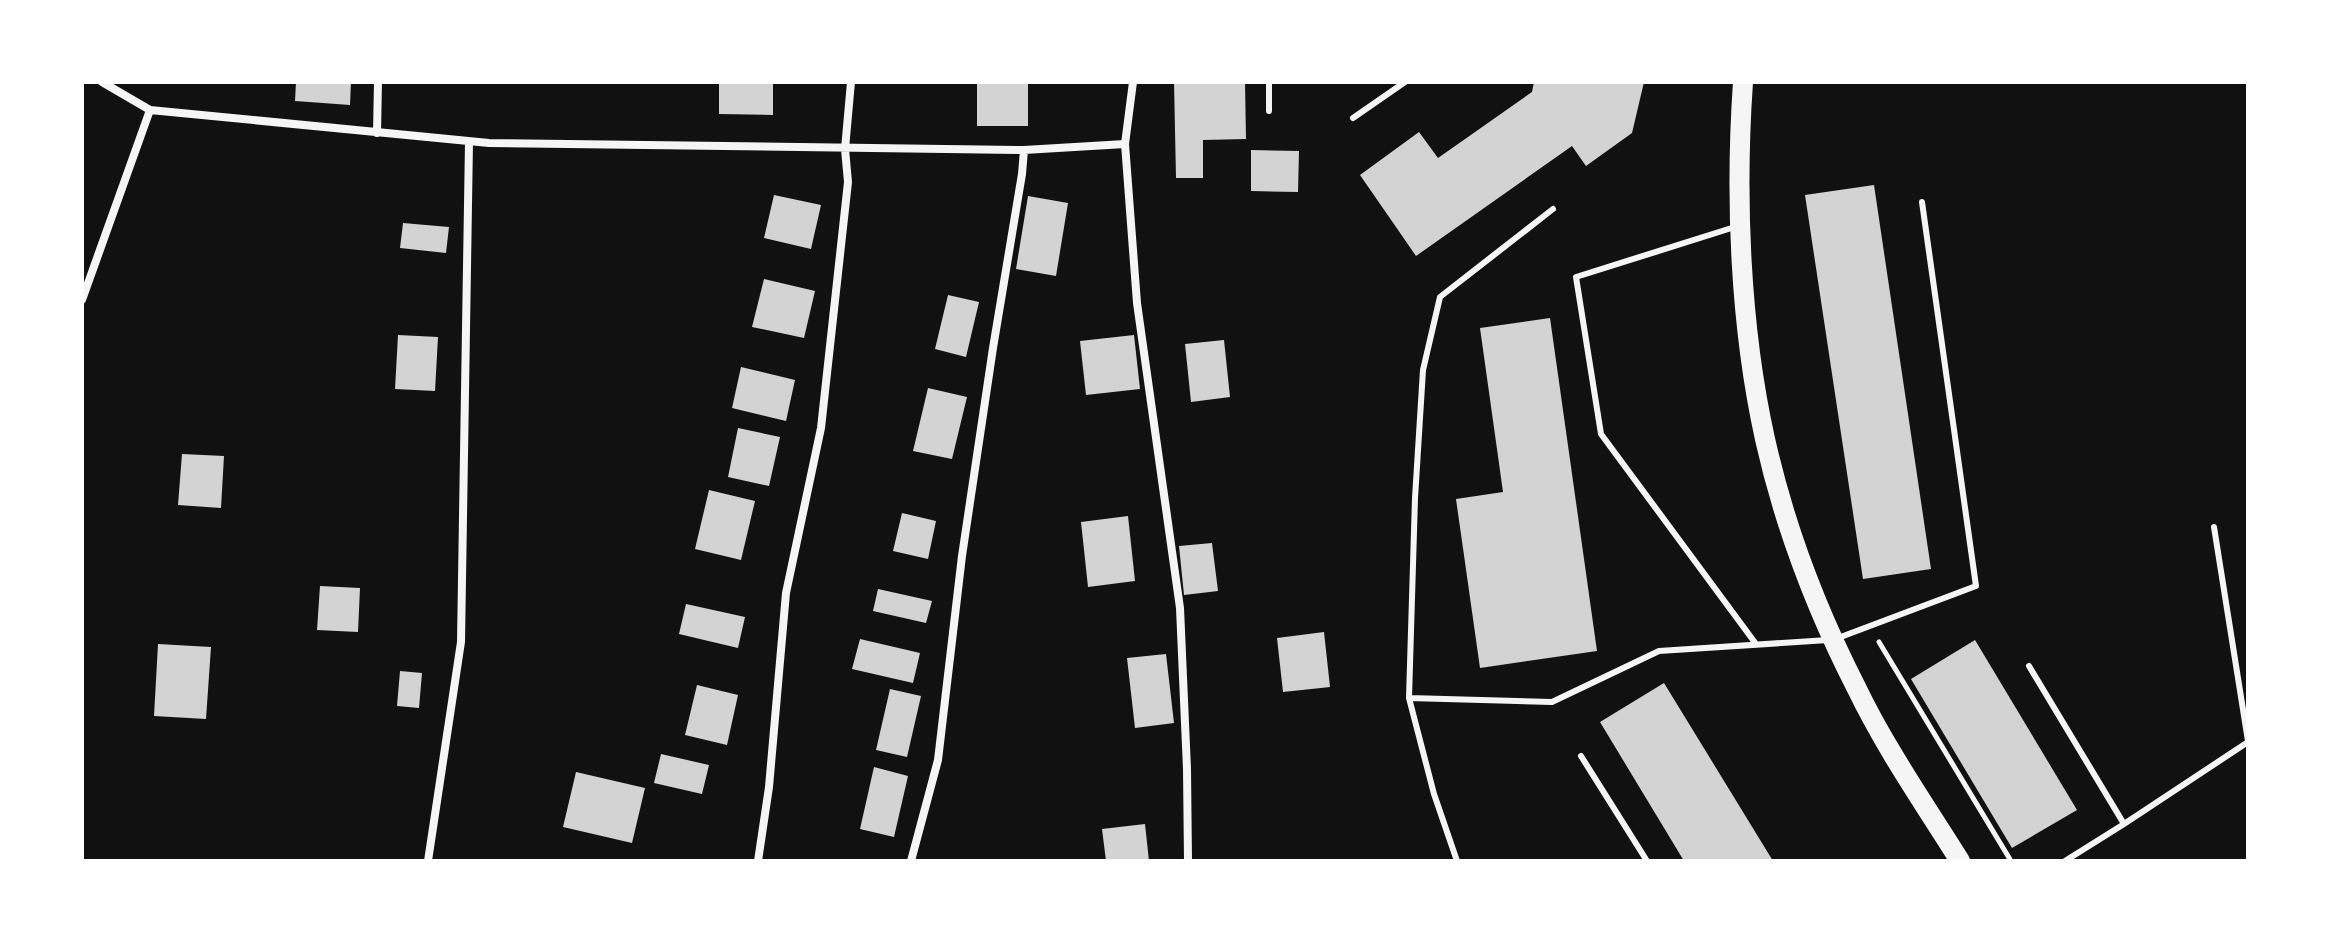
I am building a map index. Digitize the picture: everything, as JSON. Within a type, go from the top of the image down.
[{"type":"main road","points":[[1743,82],[1741,225],[1746,309],[1754,378],[1778,488],[1813,590],[1857,689],[1960,861]]},
{"type":"street","points":[[102,82],[150,110],[469,142],[1024,150],[1125,144]]},
{"type":"street","points":[[377,133],[378,82]]},
{"type":"street","points":[[758,861],[769,787],[786,593],[821,428],[848,182],[845,149],[851,82]]},
{"type":"street","points":[[1133,82],[1125,144],[1137,303],[1180,608],[1188,861]]},
{"type":"street","points":[[82,300],[150,110]]},
{"type":"street","points":[[428,861],[461,642],[469,142]]},
{"type":"street","points":[[911,861],[938,760],[962,556],[1024,150]]},
{"type":"lane","points":[[1269,82],[1269,111]]},
{"type":"lane","points":[[1353,118],[1405,82]]},
{"type":"lane","points":[[1409,698],[1552,702],[1659,651],[1835,639],[1976,586],[1922,202]]},
{"type":"lane","points":[[1457,861],[1434,794],[1409,698],[1415,498],[1423,370],[1440,297],[1553,209]]},
{"type":"lane","points":[[1741,225],[1576,277],[1601,434],[1756,644]]},
{"type":"lane","points":[[2065,861],[2248,742],[2214,527]]},
{"type":"lane","points":[[2029,666],[2124,824]]},
{"type":"lane","points":[[1581,756],[1647,861]]},
{"type":"path","points":[[1869,626],[2011,861]]},
{"type":"building","points":[[296,82],[351,82],[350,105],[295,101]]},
{"type":"building","points":[[719,82],[773,82],[773,115],[719,114]]},
{"type":"building","points":[[977,82],[1028,82],[1028,126],[977,126]]},
{"type":"building","points":[[1174,82],[1245,82],[1246,139],[1203,140],[1203,178],[1176,178]]},
{"type":"building","points":[[1534,82],[1644,82],[1632,133],[1586,166],[1572,146],[1416,256],[1360,175],[1419,132],[1438,158],[1532,92]]},
{"type":"building","points":[[1251,150],[1299,151],[1298,192],[1251,191]]},
{"type":"building","points":[[1874,185],[1931,569],[1863,579],[1805,195]]},
{"type":"building","points":[[774,195],[821,205],[811,249],[764,238]]},
{"type":"building","points":[[1028,196],[1068,203],[1056,276],[1016,269]]},
{"type":"building","points":[[403,223],[449,227],[446,253],[400,248]]},
{"type":"building","points":[[764,279],[815,291],[804,338],[752,327]]},
{"type":"building","points":[[948,295],[979,302],[966,357],[935,349]]},
{"type":"building","points":[[1550,318],[1597,651],[1480,668],[1456,499],[1503,492],[1480,328]]},
{"type":"building","points":[[398,335],[438,337],[435,391],[395,389]]},
{"type":"building","points":[[1134,335],[1140,389],[1086,395],[1080,341]]},
{"type":"building","points":[[1224,340],[1230,397],[1191,402],[1185,344]]},
{"type":"building","points":[[741,367],[795,380],[786,421],[732,408]]},
{"type":"building","points":[[928,388],[967,397],[952,459],[913,451]]},
{"type":"building","points":[[738,428],[780,437],[769,486],[728,477]]},
{"type":"building","points":[[182,454],[224,456],[221,508],[178,505]]},
{"type":"building","points":[[709,490],[755,501],[741,560],[695,549]]},
{"type":"building","points":[[902,513],[936,521],[928,559],[893,551]]},
{"type":"building","points":[[1128,516],[1135,581],[1088,587],[1081,522]]},
{"type":"building","points":[[1212,543],[1218,591],[1184,595],[1179,546]]},
{"type":"building","points":[[320,586],[360,588],[358,632],[317,630]]},
{"type":"building","points":[[878,589],[932,601],[926,623],[873,611]]},
{"type":"building","points":[[686,604],[745,617],[738,648],[679,634]]},
{"type":"building","points":[[1324,632],[1330,687],[1283,692],[1277,638]]},
{"type":"building","points":[[860,639],[920,653],[913,683],[852,669]]},
{"type":"building","points":[[1975,640],[2077,810],[2012,848],[1911,679]]},
{"type":"building","points":[[158,644],[211,647],[206,719],[154,716]]},
{"type":"building","points":[[1166,654],[1174,723],[1135,728],[1127,658]]},
{"type":"building","points":[[400,671],[422,673],[419,708],[397,706]]},
{"type":"building","points":[[1664,683],[1773,861],[1684,861],[1600,722]]},
{"type":"building","points":[[697,685],[738,695],[727,745],[685,735]]},
{"type":"building","points":[[890,689],[921,696],[907,757],[876,750]]},
{"type":"building","points":[[661,754],[709,765],[702,794],[654,783]]},
{"type":"building","points":[[874,767],[908,776],[894,837],[860,829]]},
{"type":"building","points":[[576,772],[645,788],[632,843],[563,827]]},
{"type":"building","points":[[1145,824],[1149,861],[1106,861],[1102,829]]}]
